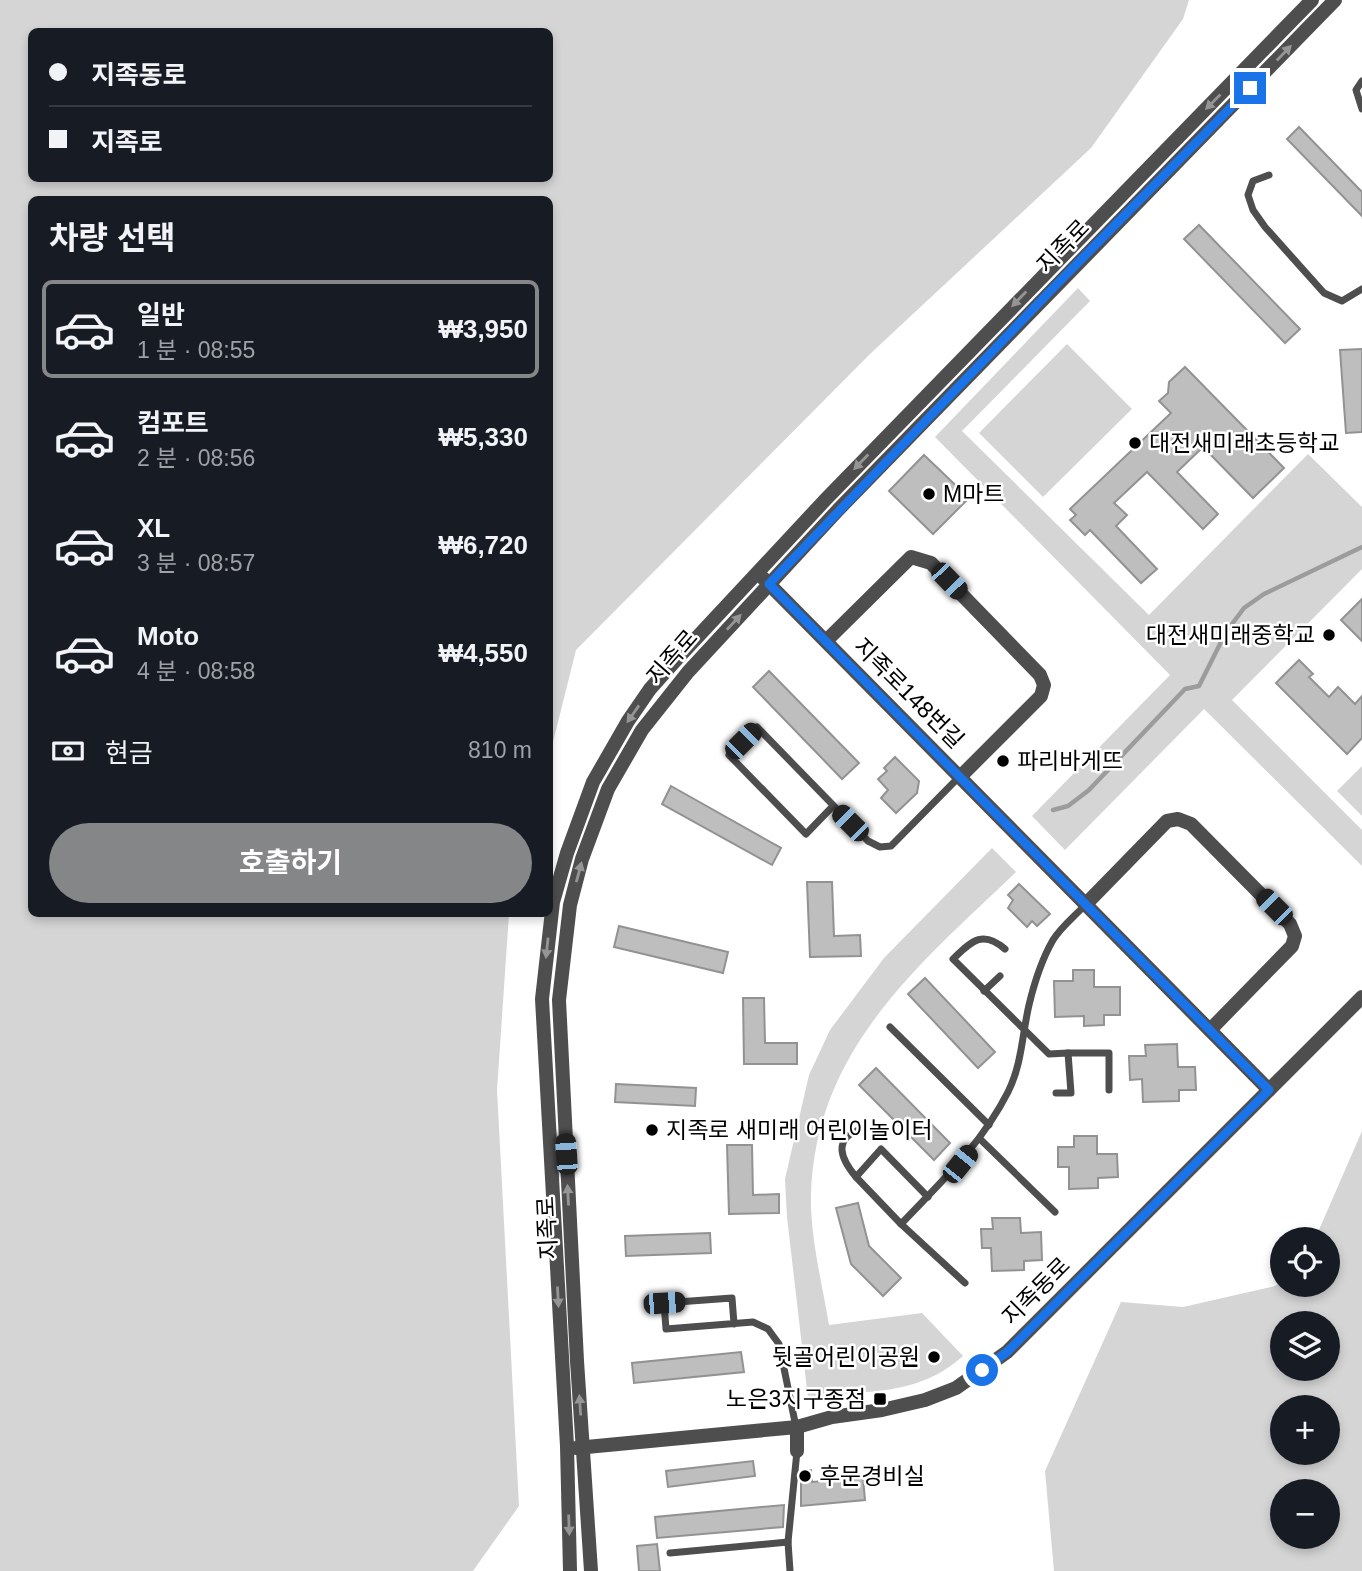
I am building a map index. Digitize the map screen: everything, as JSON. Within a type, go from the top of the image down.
[{"type":"street","name":"지족로","points":[[553,910],[566,853],[593,782],[628,721],[675,660],[902,420],[1312,0]]},
{"type":"street","name":"지족로","points":[[591,1571],[559,1000],[570,905],[582,859],[608,789],[642,730],[688,671],[866,481],[1335,0]]},
{"type":"street","name":"지족로148번길","points":[[826,641],[911,557],[931,563],[1040,675],[1044,685],[1041,696],[960,777]]},
{"type":"street","name":"지족로148번길","points":[[758,572],[1269,1090]]},
{"type":"street","points":[[1086,904],[1167,821],[1178,819],[1191,824],[1290,924],[1295,936],[1292,946],[1210,1030]]},
{"type":"street","name":"지족로","points":[[552,917],[542,999],[567,1449],[570,1571]]},
{"type":"street","name":"지족동로","points":[[567,1449],[797,1427],[832,1417],[925,1400],[956,1388],[999,1358],[1362,997]]},
{"type":"street","points":[[797,1427],[797,1451]]},
{"type":"lane","points":[[1362,81],[1356,90],[1362,109]]},
{"type":"lane","points":[[1269,174],[1253,181],[1248,195],[1253,210],[1265,227],[1324,293],[1342,301],[1362,289]]},
{"type":"lane","points":[[833,806],[806,834],[729,755],[757,727],[868,841],[880,847],[891,846],[960,777]]},
{"type":"lane","points":[[901,1224],[960,1164],[989,1125],[1008,1092],[1020,1062],[1029,1004],[1046,956],[1054,939],[1086,904]]},
{"type":"lane","points":[[1005,950],[995,940],[985,939],[971,942],[953,960],[1049,1054],[1109,1053],[1109,1090]]},
{"type":"lane","points":[[984,991],[1000,975]]},
{"type":"lane","points":[[890,1027],[989,1125]]},
{"type":"lane","points":[[1056,1093],[1071,1093],[1068,1053]]},
{"type":"lane","points":[[861,1129],[850,1133],[843,1142],[841,1153],[846,1165],[901,1224],[965,1283]]},
{"type":"lane","points":[[980,1139],[1055,1212]]},
{"type":"lane","points":[[856,1177],[881,1149],[928,1196]]},
{"type":"lane","points":[[734,1324],[732,1298],[664,1303],[666,1329],[734,1324],[753,1322],[768,1329],[779,1343],[797,1427]]},
{"type":"lane","points":[[790,1571],[788,1542],[797,1451]]},
{"type":"lane","points":[[670,1553],[788,1542]]},
{"type":"shaded area","points":[[0,0],[1189,0],[1183,19],[1091,148],[870,354],[576,650],[553,742],[553,196],[28,196],[28,917],[509,917],[497,1090],[519,1506],[473,1571],[0,1571]]},
{"type":"shaded area","points":[[1078,288],[1090,301],[962,431],[1149,615],[1308,454],[1362,507],[1362,569],[1232,700],[1362,830],[1362,866],[1204,709],[1065,850],[1032,816],[1170,675],[935,437]]},
{"type":"shaded area","points":[[1067,344],[1132,409],[1043,497],[979,433]]},
{"type":"shaded area","points":[[1362,766],[1362,816],[1337,791]]},
{"type":"shaded area","points":[[992,848],[1016,872],[910,976],[879,1013],[852,1052],[832,1095],[817,1142],[811,1194],[814,1243],[829,1325],[922,1313],[963,1356],[927,1379],[909,1385],[808,1398],[785,1179],[809,1075],[830,1030],[884,958]]},
{"type":"shaded area","points":[[1362,1131],[1362,1571],[1054,1571],[1045,1471],[1121,1302],[1183,1307],[1270,1287],[1270,1297],[1340,1297],[1340,1227],[1320,1227]]},
{"type":"building","points":[[1299,127],[1362,192],[1362,216],[1287,139]]},
{"type":"building","points":[[1199,225],[1300,329],[1285,343],[1184,239]]},
{"type":"building","points":[[1362,349],[1362,432],[1346,433],[1340,350]]},
{"type":"building","points":[[1185,367],[1284,468],[1253,498],[1203,447],[1177,472],[1218,514],[1203,529],[1147,472],[1114,503],[1127,515],[1116,526],[1157,569],[1141,583],[1090,530],[1085,535],[1070,520],[1076,515],[1070,509],[1171,413],[1159,401],[1168,393],[1169,382]]},
{"type":"building","name":"M마트","points":[[924,455],[969,498],[933,534],[889,491]]},
{"type":"building","points":[[1362,599],[1362,641],[1341,620]]},
{"type":"building","points":[[1299,660],[1313,674],[1309,677],[1329,697],[1338,687],[1355,704],[1362,696],[1362,738],[1347,754],[1276,683]]},
{"type":"building","points":[[769,671],[859,763],[842,779],[753,687]]},
{"type":"building","points":[[895,757],[919,781],[917,793],[896,813],[881,798],[888,790],[878,779],[887,771],[884,768]]},
{"type":"building","points":[[671,786],[781,848],[772,865],[662,804]]},
{"type":"building","points":[[807,882],[832,882],[834,936],[860,935],[861,956],[810,957]]},
{"type":"building","points":[[1019,884],[1050,914],[1037,926],[1032,921],[1027,927],[1008,908],[1013,900],[1008,895]]},
{"type":"building","points":[[619,926],[728,952],[723,973],[614,947]]},
{"type":"building","points":[[1073,970],[1094,970],[1094,987],[1120,987],[1120,1015],[1104,1015],[1104,1025],[1084,1026],[1084,1016],[1055,1017],[1054,981],[1073,981]]},
{"type":"building","points":[[925,978],[995,1052],[978,1068],[908,994]]},
{"type":"building","points":[[743,998],[764,998],[765,1043],[797,1043],[797,1064],[744,1064]]},
{"type":"building","points":[[1177,1044],[1178,1067],[1195,1067],[1196,1090],[1179,1090],[1179,1101],[1143,1102],[1142,1079],[1130,1080],[1129,1056],[1146,1056],[1145,1045]]},
{"type":"building","points":[[876,1068],[950,1143],[934,1160],[859,1085]]},
{"type":"building","points":[[616,1084],[696,1088],[695,1106],[615,1102]]},
{"type":"building","points":[[1074,1136],[1097,1136],[1097,1154],[1117,1154],[1118,1177],[1098,1178],[1098,1188],[1069,1189],[1069,1167],[1058,1167],[1058,1147],[1074,1147]]},
{"type":"building","points":[[727,1145],[752,1145],[753,1195],[779,1194],[779,1213],[729,1214]]},
{"type":"building","points":[[858,1203],[869,1246],[901,1278],[883,1296],[851,1264],[836,1208]]},
{"type":"building","points":[[992,1218],[1020,1218],[1021,1233],[1041,1232],[1042,1260],[1024,1261],[1024,1270],[992,1271],[991,1248],[982,1248],[981,1229],[993,1229]]},
{"type":"building","points":[[710,1233],[711,1253],[626,1256],[625,1236]]},
{"type":"building","points":[[741,1352],[744,1372],[634,1383],[632,1363]]},
{"type":"building","points":[[753,1461],[755,1476],[668,1487],[666,1471]]},
{"type":"building","points":[[811,1470],[812,1482],[863,1478],[865,1500],[801,1506],[801,1471]]},
{"type":"building","points":[[784,1505],[783,1527],[657,1538],[655,1517]]},
{"type":"building","points":[[657,1544],[660,1571],[639,1571],[637,1546]]},
{"type":"waterway","points":[[1053,810],[1068,806],[1089,790],[1185,689],[1199,686],[1226,632],[1244,608],[1264,594],[1362,547]]},
{"type":"place","name":"대전새미래초등학교","points":[[1135,443]]},
{"type":"place","name":"M마트","points":[[929,494]]},
{"type":"place","name":"대전새미래중학교","points":[[1329,635]]},
{"type":"place","name":"파리바게뜨","points":[[1003,761]]},
{"type":"place","name":"지족로 새미래 어린이놀이터","points":[[652,1130]]},
{"type":"place","name":"뒷골어린이공원","points":[[934,1357]]},
{"type":"place","name":"노은3지구종점","points":[[880,1399]]},
{"type":"place","name":"후문경비실","points":[[805,1476]]},
{"type":"route","points":[[982,1370],[1007,1352],[1269,1090],[769,584],[1250,88]]}]
